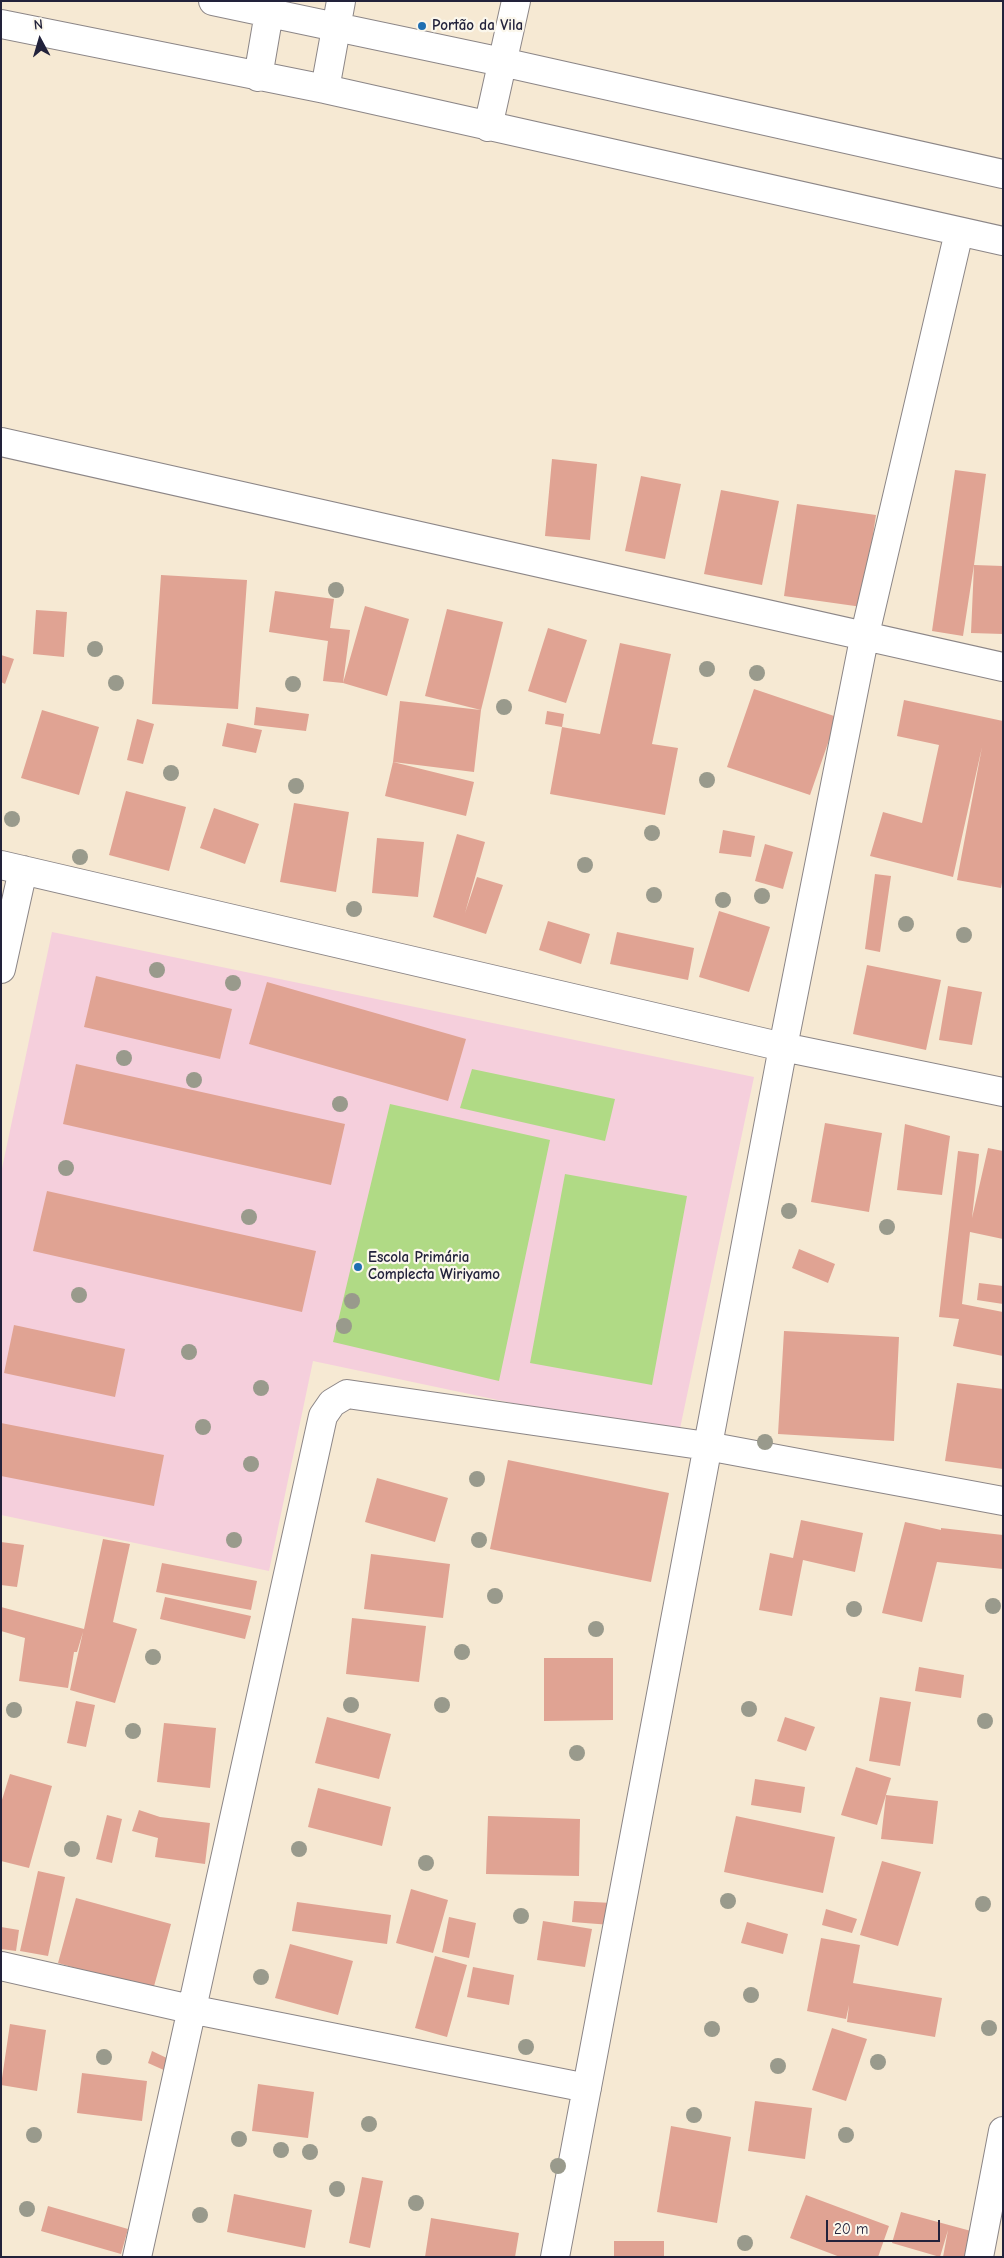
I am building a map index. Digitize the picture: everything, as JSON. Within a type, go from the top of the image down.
[{"type":"street","points":[[213,1],[339,14],[502,62],[1003,174]]},
{"type":"street","points":[[488,127],[516,1]]},
{"type":"street","points":[[258,77],[270,7]]},
{"type":"street","points":[[325,89],[339,14]]},
{"type":"street","points":[[1,24],[325,89],[1003,241]]},
{"type":"street","points":[[555,2257],[783,1047],[865,634],[959,232]]},
{"type":"street","points":[[1,442],[1003,666]]},
{"type":"street","points":[[1,969],[12,868],[783,1047],[1003,1092]]},
{"type":"street","points":[[137,2257],[190,2009],[323,1416],[332,1402],[347,1394],[708,1446],[1003,1501]]},
{"type":"street","points":[[1,1966],[190,2009],[587,2088]]},
{"type":"street","points":[[979,2257],[1003,2131]]},
{"type":"shaded area","name":"Escola Primária Complecta Wiriyamo","points":[[52,932],[754,1077],[678,1438],[313,1361],[269,1571],[1,1515],[1,1173]]},
{"type":"green space","points":[[472,1069],[615,1099],[605,1141],[460,1108]]},
{"type":"green space","points":[[390,1104],[550,1140],[499,1381],[333,1342]]},
{"type":"green space","points":[[565,1174],[687,1196],[652,1385],[530,1363]]},
{"type":"building","points":[[552,459],[597,464],[590,540],[545,536]]},
{"type":"building","points":[[955,470],[986,474],[963,636],[932,631]]},
{"type":"building","points":[[641,476],[681,484],[665,559],[625,551]]},
{"type":"building","points":[[721,490],[779,501],[762,585],[704,574]]},
{"type":"building","points":[[797,504],[876,515],[862,607],[784,596]]},
{"type":"building","points":[[974,565],[1003,566],[1003,634],[971,633]]},
{"type":"building","points":[[161,575],[247,580],[238,709],[152,704]]},
{"type":"building","points":[[275,591],[334,599],[330,628],[350,630],[343,683],[323,681],[328,641],[269,632]]},
{"type":"building","points":[[365,606],[409,619],[387,696],[343,683]]},
{"type":"building","points":[[447,609],[503,622],[481,710],[425,696]]},
{"type":"building","points":[[36,610],[67,612],[64,657],[33,654]]},
{"type":"building","points":[[548,628],[587,640],[566,703],[528,691]]},
{"type":"building","points":[[620,643],[671,654],[652,744],[678,748],[665,815],[550,794],[562,727],[600,734]]},
{"type":"building","points":[[1,655],[14,659],[5,684],[1,682]]},
{"type":"building","points":[[754,689],[837,717],[810,795],[727,767]]},
{"type":"building","points":[[904,700],[1003,721],[1003,877],[1001,888],[957,880],[982,747],[953,877],[870,856],[883,812],[922,823],[939,745],[897,736]]},
{"type":"building","points":[[400,701],[481,710],[474,772],[393,762]]},
{"type":"building","points":[[256,707],[309,714],[306,731],[254,725]]},
{"type":"building","points":[[42,710],[99,727],[79,795],[21,778]]},
{"type":"building","points":[[547,711],[564,714],[562,727],[545,724]]},
{"type":"building","points":[[137,719],[154,724],[143,764],[127,760]]},
{"type":"building","points":[[227,723],[262,730],[256,753],[222,746]]},
{"type":"building","points":[[393,762],[474,782],[466,816],[385,796]]},
{"type":"building","points":[[126,791],[186,807],[169,871],[109,855]]},
{"type":"building","points":[[294,803],[349,812],[336,892],[280,882]]},
{"type":"building","points":[[214,808],[259,824],[245,864],[200,848]]},
{"type":"building","points":[[723,830],[755,836],[751,857],[719,853]]},
{"type":"building","points":[[457,834],[485,842],[465,913],[477,877],[503,885],[486,934],[433,917]]},
{"type":"building","points":[[377,838],[424,842],[418,897],[372,893]]},
{"type":"building","points":[[765,844],[793,852],[783,889],[755,881]]},
{"type":"building","points":[[875,874],[891,876],[880,952],[865,949]]},
{"type":"building","points":[[719,911],[770,927],[749,992],[699,977]]},
{"type":"building","points":[[548,921],[590,934],[581,964],[539,950]]},
{"type":"building","points":[[617,932],[694,948],[688,980],[610,964]]},
{"type":"building","points":[[867,965],[941,980],[926,1050],[853,1034]]},
{"type":"building","points":[[96,976],[232,1009],[220,1059],[84,1027]]},
{"type":"building","points":[[267,982],[466,1039],[448,1101],[249,1044]]},
{"type":"building","points":[[948,986],[982,992],[972,1045],[939,1040]]},
{"type":"building","points":[[76,1064],[345,1124],[331,1185],[63,1124]]},
{"type":"building","points":[[825,1123],[882,1133],[869,1212],[811,1202]]},
{"type":"building","points":[[905,1124],[950,1136],[942,1195],[897,1190]]},
{"type":"building","points":[[988,1148],[1003,1151],[1003,1239],[970,1232],[962,1304],[1003,1312],[1003,1356],[953,1346],[959,1319],[939,1317],[958,1151],[979,1154],[972,1218]]},
{"type":"building","points":[[47,1191],[316,1251],[302,1312],[33,1251]]},
{"type":"building","points":[[799,1249],[835,1264],[828,1283],[792,1268]]},
{"type":"building","points":[[979,1283],[1003,1286],[1003,1304],[977,1300]]},
{"type":"building","points":[[14,1325],[125,1349],[115,1397],[4,1373]]},
{"type":"building","points":[[784,1331],[899,1337],[894,1441],[778,1434]]},
{"type":"building","points":[[957,1383],[1003,1389],[1003,1469],[945,1461]]},
{"type":"building","points":[[1,1423],[164,1455],[154,1506],[1,1476]]},
{"type":"building","points":[[508,1460],[669,1493],[651,1582],[490,1549]]},
{"type":"building","points":[[377,1478],[448,1498],[435,1542],[365,1522]]},
{"type":"building","points":[[801,1520],[863,1533],[855,1572],[803,1560],[792,1616],[759,1610],[770,1553],[793,1558]]},
{"type":"building","points":[[905,1522],[941,1530],[941,1528],[1003,1535],[1003,1569],[937,1562],[922,1622],[882,1613]]},
{"type":"building","points":[[103,1539],[130,1544],[113,1622],[137,1629],[115,1703],[70,1690],[83,1632],[77,1652],[74,1652],[68,1688],[19,1681],[25,1638],[1,1631],[1,1607],[84,1629]]},
{"type":"building","points":[[1,1542],[24,1545],[17,1587],[1,1585]]},
{"type":"building","points":[[371,1554],[450,1564],[443,1618],[364,1609]]},
{"type":"building","points":[[162,1563],[257,1581],[251,1610],[156,1592]]},
{"type":"building","points":[[165,1597],[251,1616],[245,1639],[160,1619]]},
{"type":"building","points":[[352,1618],[426,1626],[419,1682],[346,1674]]},
{"type":"building","points":[[544,1658],[613,1658],[613,1720],[544,1721]]},
{"type":"building","points":[[919,1667],[964,1675],[961,1698],[915,1691]]},
{"type":"building","points":[[880,1697],[911,1702],[900,1766],[869,1761]]},
{"type":"building","points":[[76,1701],[95,1705],[86,1747],[67,1743]]},
{"type":"building","points":[[327,1717],[391,1734],[379,1779],[315,1763]]},
{"type":"building","points":[[785,1717],[815,1727],[806,1751],[777,1741]]},
{"type":"building","points":[[164,1723],[216,1728],[210,1788],[157,1782]]},
{"type":"building","points":[[856,1767],[891,1778],[877,1825],[841,1815]]},
{"type":"building","points":[[10,1774],[52,1786],[29,1868],[1,1861],[1,1803]]},
{"type":"building","points":[[755,1779],[805,1787],[801,1813],[751,1805]]},
{"type":"building","points":[[318,1788],[391,1807],[382,1846],[308,1827]]},
{"type":"building","points":[[886,1795],[938,1801],[933,1844],[881,1839]]},
{"type":"building","points":[[139,1810],[160,1817],[210,1823],[205,1864],[155,1857],[158,1838],[132,1831]]},
{"type":"building","points":[[107,1815],[122,1819],[112,1863],[96,1859]]},
{"type":"building","points":[[488,1816],[580,1819],[579,1876],[486,1874]]},
{"type":"building","points":[[736,1816],[835,1837],[823,1893],[724,1872]]},
{"type":"building","points":[[882,1861],[921,1872],[898,1946],[860,1935]]},
{"type":"building","points":[[38,1871],[65,1877],[48,1956],[20,1951]]},
{"type":"building","points":[[411,1889],[448,1900],[433,1953],[396,1943]]},
{"type":"building","points":[[76,1898],[171,1924],[153,1990],[58,1963]]},
{"type":"building","points":[[574,1901],[612,1903],[611,1925],[572,1922]]},
{"type":"building","points":[[297,1902],[391,1915],[387,1944],[292,1931]]},
{"type":"building","points":[[826,1909],[857,1919],[852,1933],[822,1925]]},
{"type":"building","points":[[449,1917],[476,1923],[469,1958],[442,1952]]},
{"type":"building","points":[[543,1921],[592,1929],[585,1967],[537,1960]]},
{"type":"building","points":[[747,1922],[788,1934],[783,1954],[741,1943]]},
{"type":"building","points":[[1,1927],[19,1930],[16,1951],[1,1949]]},
{"type":"building","points":[[821,1938],[860,1945],[853,1983],[942,1998],[935,2037],[847,2022],[849,2005],[846,2019],[807,2011]]},
{"type":"building","points":[[290,1944],[353,1961],[338,2015],[275,1998]]},
{"type":"building","points":[[435,1956],[467,1965],[447,2037],[415,2028]]},
{"type":"building","points":[[473,1967],[514,1975],[509,2005],[467,1997]]},
{"type":"building","points":[[10,2024],[46,2030],[37,2091],[1,2085]]},
{"type":"building","points":[[832,2028],[867,2039],[846,2101],[812,2090]]},
{"type":"building","points":[[152,2051],[171,2060],[166,2071],[148,2063]]},
{"type":"building","points":[[82,2073],[147,2081],[142,2121],[77,2113]]},
{"type":"building","points":[[258,2084],[314,2092],[308,2138],[252,2131]]},
{"type":"building","points":[[755,2101],[812,2108],[805,2159],[748,2151]]},
{"type":"building","points":[[671,2126],[731,2137],[717,2223],[657,2212]]},
{"type":"building","points":[[362,2177],[383,2181],[370,2248],[349,2243]]},
{"type":"building","points":[[234,2194],[312,2210],[305,2248],[227,2232]]},
{"type":"building","points":[[806,2195],[889,2226],[878,2257],[840,2257],[790,2238]]},
{"type":"building","points":[[48,2206],[128,2229],[121,2254],[41,2231]]},
{"type":"building","points":[[901,2212],[971,2231],[966,2257],[943,2257],[948,2230],[940,2257],[892,2243]]},
{"type":"building","points":[[431,2218],[519,2233],[515,2257],[425,2257]]},
{"type":"building","points":[[614,2241],[664,2241],[664,2257],[614,2257]]},
{"type":"place","name":"Portão da Vila","points":[[422,26]]},
{"type":"place","name":"Escola Primária Complecta Wiriyamo","points":[[358,1267]]}]
